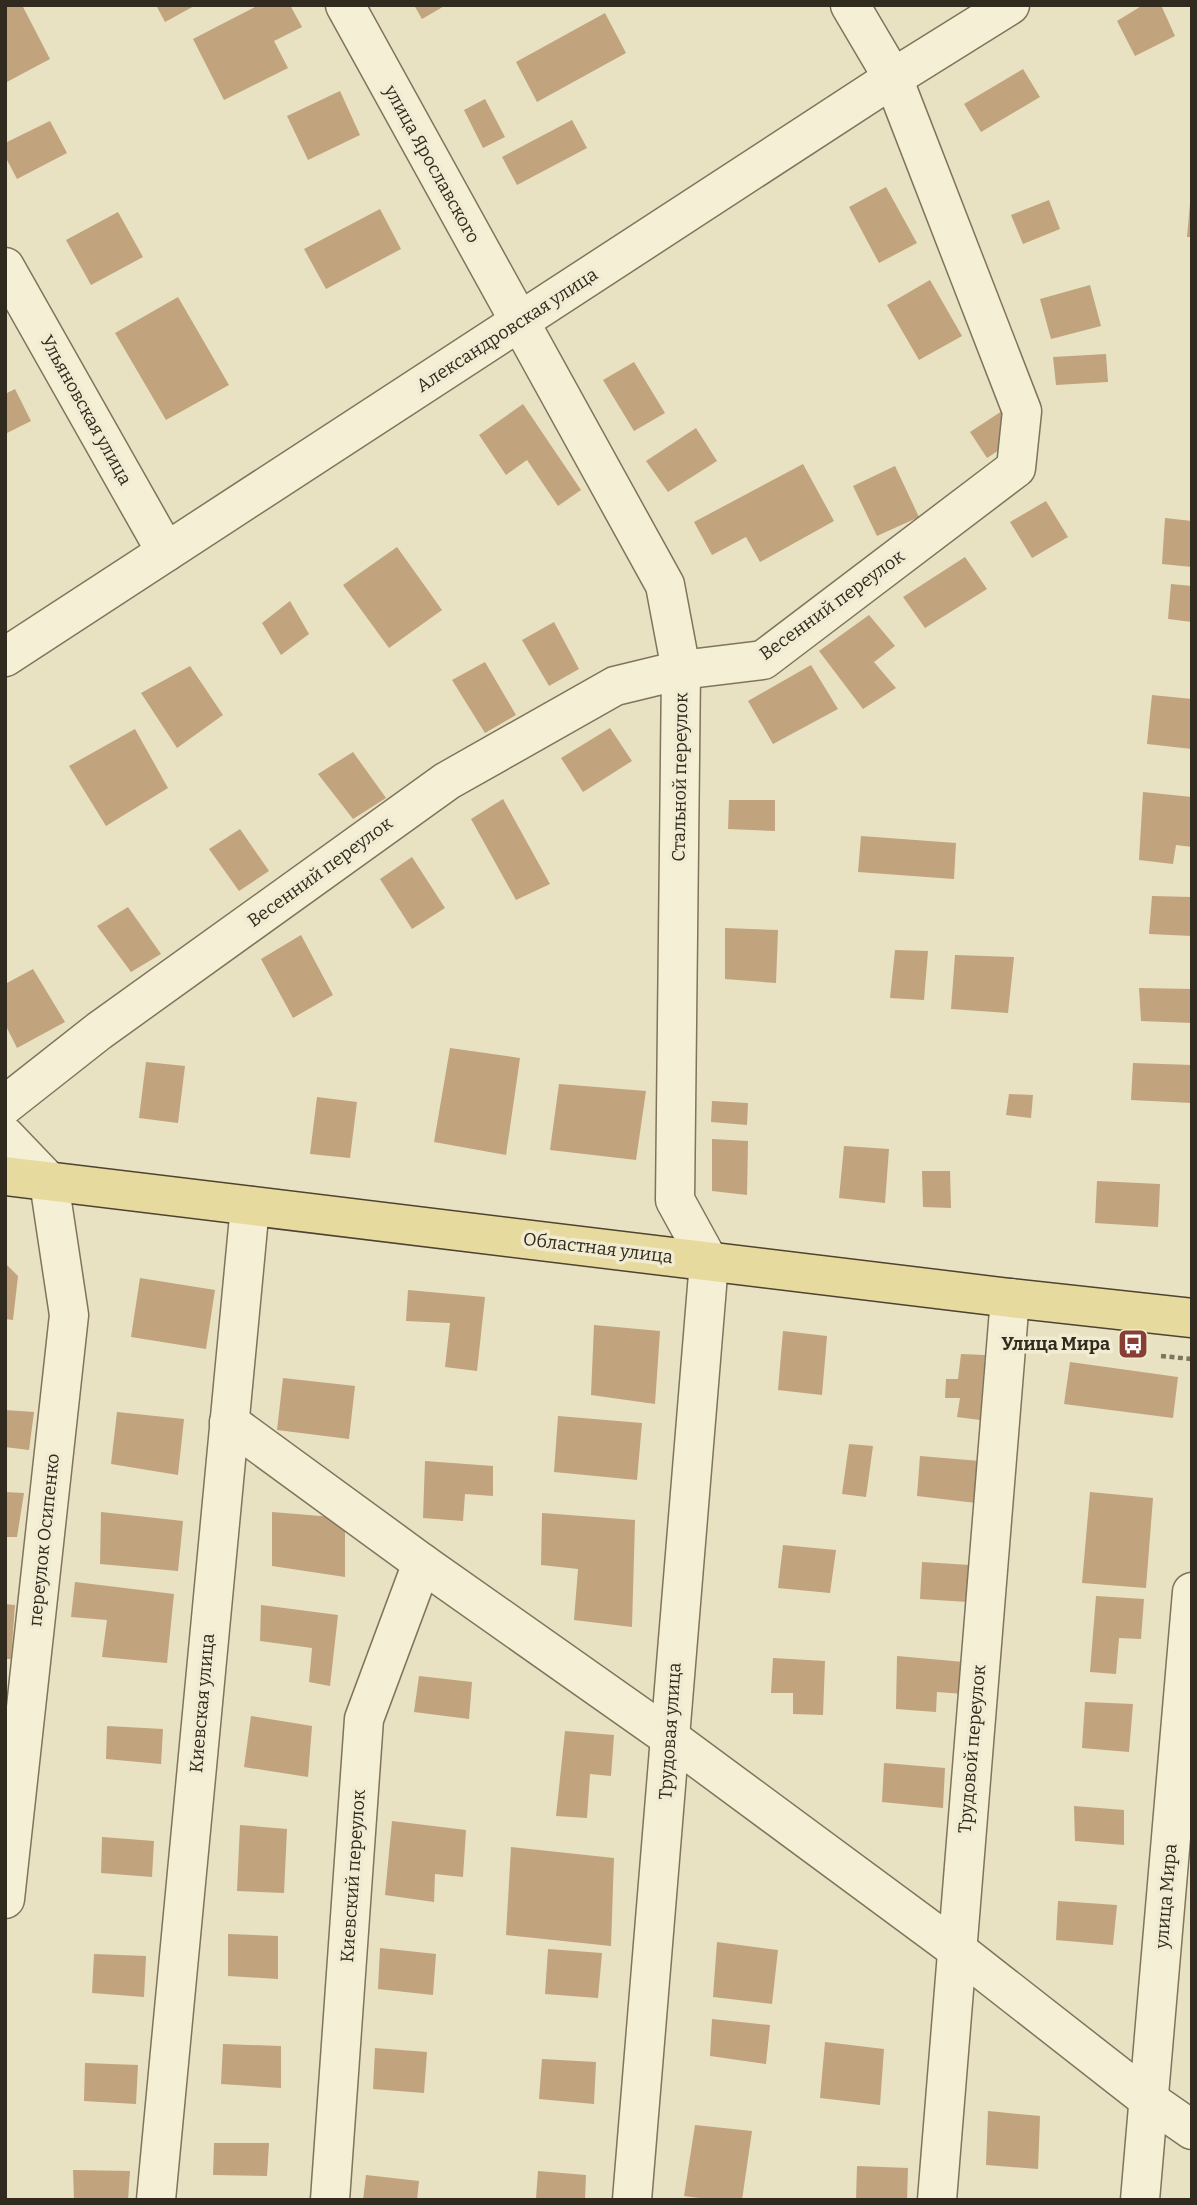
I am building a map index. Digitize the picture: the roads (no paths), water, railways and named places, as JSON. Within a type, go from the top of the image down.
[{"type":"main road","name":"Областная улица","points":[[5,1176],[1192,1318]]},
{"type":"street","name":"улица Ярославского","points":[[345,5],[518,322]]},
{"type":"street","name":"Весенний переулок","points":[[5,1105],[99,1031],[447,781],[615,686],[681,670],[762,660],[1016,468],[1022,411],[893,78],[849,5]]},
{"type":"street","name":"Александровская улица","points":[[5,657],[893,78],[1010,5]]},
{"type":"street","name":"Ульяновская улица","points":[[5,267],[166,552]]},
{"type":"street","name":"Стальной переулок","points":[[518,322],[665,585],[681,670],[675,1200],[709,1262]]},
{"type":"street","points":[[5,1136],[49,1182]]},
{"type":"street","name":"переулок Осипенко","points":[[5,1899],[69,1315],[49,1182]]},
{"type":"street","name":"Киевская улица","points":[[156,2200],[250,1206]]},
{"type":"street","name":"Трудовая улица","points":[[632,2200],[709,1262]]},
{"type":"street","name":"Трудовой переулок","points":[[937,2200],[1010,1298]]},
{"type":"street","points":[[229,1422],[422,1563],[669,1737],[956,1949],[1192,2130]]},
{"type":"street","name":"Киевский переулок","points":[[330,2200],[364,1719],[422,1563]]},
{"type":"street","name":"улица Мира","points":[[1140,2200],[1192,1592]]},
{"type":"place","name":"Улица Мира","points":[[1133,1344]]}]
